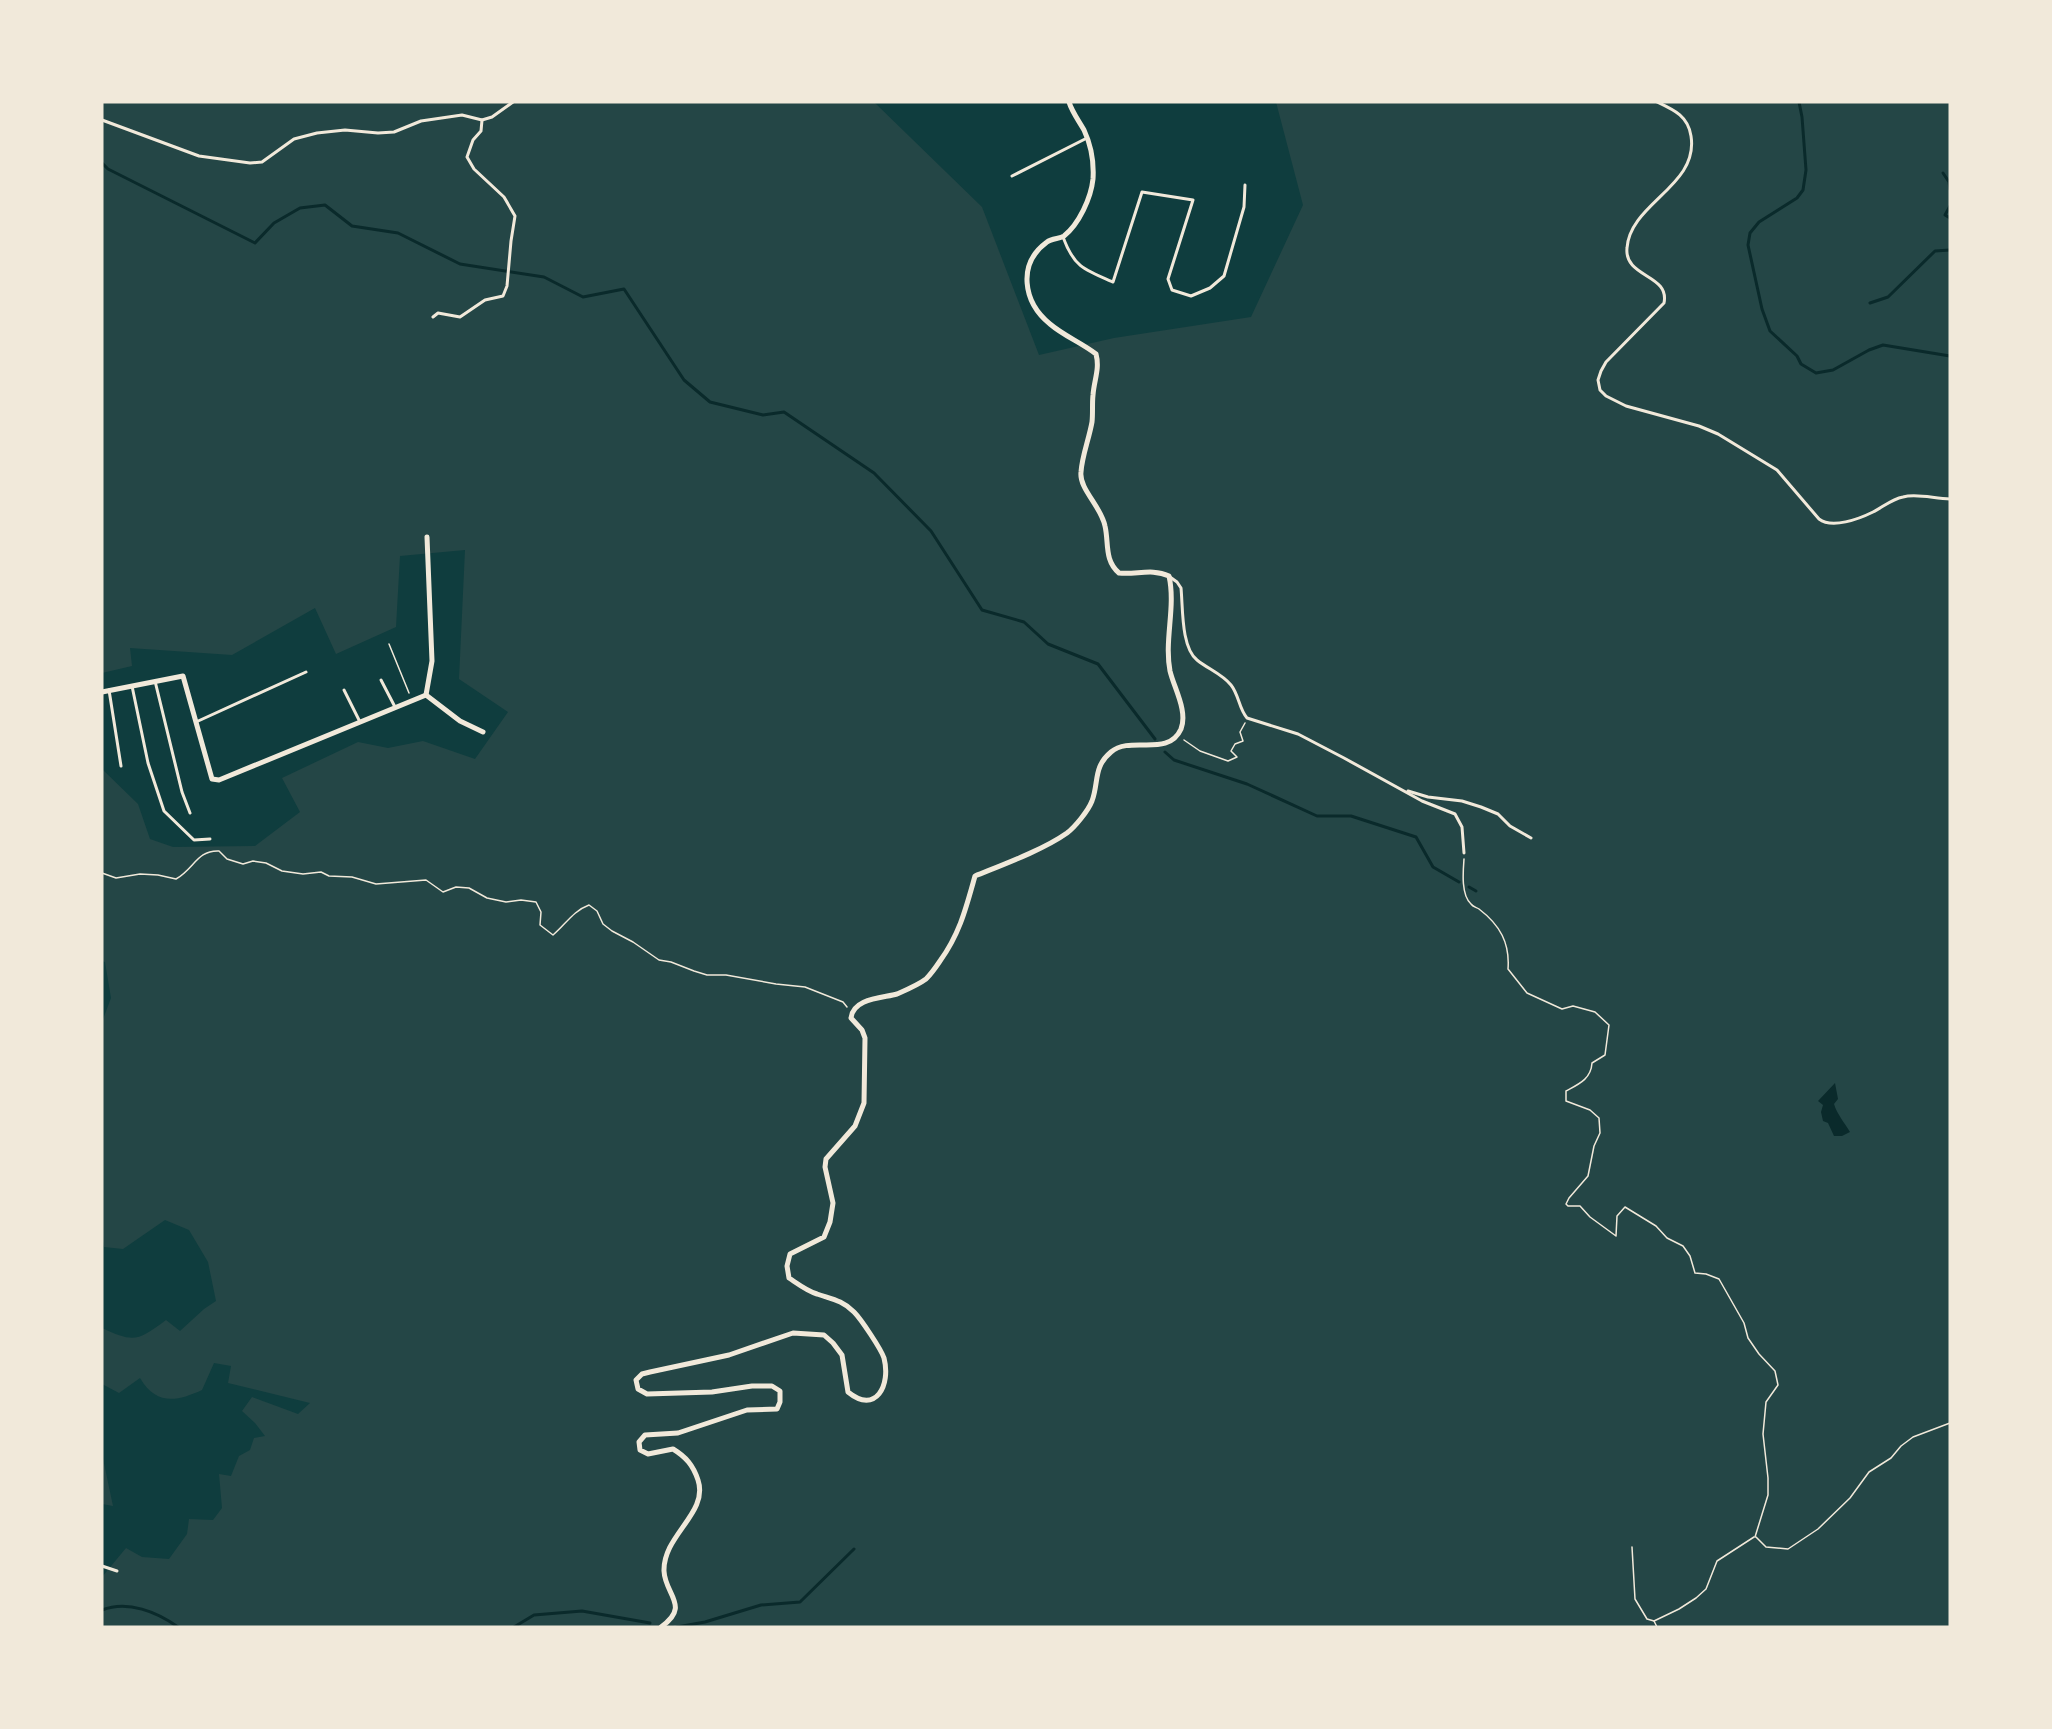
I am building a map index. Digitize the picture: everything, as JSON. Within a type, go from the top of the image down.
[{"type":"street","points":[[661,1627],[671,1620],[676,1604],[664,1572],[669,1545],[700,1501],[701,1490],[691,1464],[681,1454],[673,1449],[648,1454],[640,1450],[639,1442],[645,1435],[678,1433],[747,1410],[777,1409],[780,1402],[780,1391],[772,1386],[752,1386],[712,1392],[647,1394],[638,1389],[636,1380],[642,1374],[729,1355],[793,1333],[824,1335],[833,1343],[842,1355],[848,1392],[856,1399],[869,1400],[882,1393],[886,1384],[884,1358],[854,1312],[835,1298],[816,1294],[801,1287],[789,1278],[787,1266],[790,1254],[824,1237],[830,1222],[833,1203],[825,1167],[826,1159],[855,1126],[864,1103],[865,1038],[862,1030],[851,1018],[852,1013],[855,1007],[867,1001],[895,994],[926,978],[958,932],[967,910],[975,876],[1068,833],[1092,802],[1098,769],[1102,761],[1113,750],[1122,746],[1158,746],[1175,736],[1181,728],[1182,710],[1170,672],[1168,656],[1172,589],[1169,576],[1151,571],[1119,573],[1112,567],[1108,558],[1103,516],[1081,482],[1081,472],[1092,422],[1093,394],[1099,364],[1096,354],[1050,324],[1040,314],[1026,287],[1028,268],[1034,255],[1049,240],[1063,237],[1089,199],[1093,163],[1087,138],[1069,102]]},
{"type":"street","points":[[426,695],[432,661],[428,537]]},
{"type":"street","points":[[102,692],[183,676],[212,779],[219,780],[411,699],[426,695]]},
{"type":"street","points":[[426,695],[460,721],[483,732]]},
{"type":"lane","points":[[102,120],[199,156],[262,162],[294,139],[317,133],[345,130],[394,132],[421,121],[462,114],[482,120],[492,117],[513,102]]},
{"type":"lane","points":[[1657,102],[1681,114],[1686,120],[1692,140],[1691,154],[1683,172],[1632,228],[1626,250],[1633,268],[1663,288],[1664,303],[1606,362],[1598,380],[1600,390],[1606,396],[1626,406],[1699,426],[1718,434],[1777,470],[1819,519],[1826,523],[1833,524],[1860,517],[1902,497],[1912,495],[1950,499]]},
{"type":"lane","points":[[433,317],[438,313],[460,318],[485,300],[503,296],[507,286],[515,216],[504,197],[474,169],[467,158],[473,140],[482,131],[482,120]]},
{"type":"lane","points":[[1012,176],[1087,138]]},
{"type":"lane","points":[[1063,237],[1076,263],[1095,275],[1113,282],[1142,192],[1193,200],[1168,279],[1172,290],[1191,296],[1209,288],[1224,276],[1244,207],[1245,185]]},
{"type":"lane","points":[[1169,576],[1181,588],[1185,637],[1190,651],[1196,659],[1231,684],[1242,713],[1247,718],[1298,734],[1422,801],[1455,814],[1462,827],[1464,853]]},
{"type":"lane","points":[[196,723],[306,672]]},
{"type":"lane","points":[[381,680],[395,706]]},
{"type":"lane","points":[[155,681],[182,792],[190,813]]},
{"type":"lane","points":[[132,686],[148,763],[164,811],[194,840],[210,839]]},
{"type":"lane","points":[[109,690],[122,766]]},
{"type":"lane","points":[[344,690],[360,722]]},
{"type":"lane","points":[[1403,789],[1428,797],[1462,801],[1481,807],[1498,814],[1510,826],[1531,838]]},
{"type":"lane","points":[[102,1566],[117,1571]]},
{"type":"path","points":[[389,644],[411,699]]},
{"type":"path","points":[[1175,736],[1190,742],[1200,751],[1228,761],[1236,757],[1231,751],[1235,744],[1243,741],[1240,732],[1247,718]]},
{"type":"path","points":[[102,873],[116,878],[140,873],[176,879],[188,873],[195,861],[210,851],[219,851],[227,859],[243,864],[253,861],[266,863],[282,871],[303,874],[321,872],[329,876],[352,877],[376,884],[426,880],[443,892],[456,887],[469,888],[487,898],[506,902],[521,900],[536,902],[541,912],[540,925],[553,935],[563,927],[577,909],[589,905],[597,910],[603,924],[659,960],[707,975],[726,975],[805,987],[843,1002],[852,1013]]},
{"type":"path","points":[[1464,853],[1463,877],[1470,904],[1492,921],[1502,934],[1509,953],[1508,969],[1527,993],[1562,1009],[1573,1006],[1595,1012],[1609,1025],[1605,1055],[1592,1063],[1591,1072],[1582,1083],[1566,1091],[1566,1101],[1590,1110],[1599,1118],[1600,1133],[1594,1146],[1588,1176],[1566,1204],[1580,1206],[1590,1217],[1616,1236],[1617,1216],[1625,1207],[1656,1226],[1666,1238],[1683,1246],[1690,1256],[1695,1273],[1719,1279],[1744,1323],[1748,1338],[1775,1371],[1778,1385],[1766,1402],[1763,1422],[1768,1495],[1755,1536],[1717,1561],[1706,1588],[1696,1598],[1654,1621],[1647,1619],[1635,1599],[1632,1547]]},
{"type":"path","points":[[1755,1536],[1766,1547],[1788,1549],[1818,1529],[1850,1498],[1869,1472],[1891,1458],[1901,1446],[1913,1437],[1950,1423]]},
{"type":"path","points":[[1654,1621],[1657,1627]]},
{"type":"shaded area","points":[[102,102],[874,102],[982,207],[1039,355],[1114,338],[1251,317],[1303,205],[1276,102],[1950,102],[1950,1627],[102,1627],[102,1577],[126,1548],[142,1557],[169,1559],[187,1534],[189,1519],[213,1520],[222,1508],[219,1474],[231,1476],[239,1456],[250,1450],[254,1438],[265,1436],[242,1411],[252,1397],[298,1414],[310,1403],[228,1383],[231,1366],[214,1363],[202,1390],[175,1399],[167,1399],[153,1393],[140,1378],[119,1393],[102,1384],[102,1328],[122,1336],[136,1338],[166,1320],[180,1331],[216,1301],[208,1262],[189,1230],[165,1220],[123,1249],[104,1247],[102,1234],[102,1022],[111,998],[105,962],[102,961],[102,769],[138,804],[150,839],[173,847],[255,846],[300,812],[282,778],[358,742],[388,748],[423,741],[475,759],[508,712],[459,679],[465,550],[400,556],[396,627],[336,654],[315,608],[232,655],[130,648],[132,666],[102,673]]},
{"type":"shaded area","points":[[1835,1083],[1838,1099],[1834,1104],[1850,1132],[1842,1136],[1834,1136],[1828,1123],[1823,1121],[1821,1112],[1823,1105],[1818,1101]]},
{"type":"shaded area","points":[[102,1454],[113,1506],[102,1504]]},
{"type":"waterway","points":[[1799,102],[1806,170],[1803,190],[1797,198],[1759,222],[1750,233],[1748,245],[1762,309],[1770,331],[1797,356],[1801,364],[1816,373],[1833,370],[1883,345],[1950,356]]},
{"type":"waterway","points":[[102,163],[108,169],[255,243],[274,223],[300,208],[325,205],[352,226],[398,233],[460,264],[544,277],[583,297],[624,289],[684,380],[710,402],[763,415],[784,412],[874,473],[931,531],[982,610],[1024,622],[1048,644],[1098,664],[1155,739]]},
{"type":"waterway","points":[[1943,173],[1949,182],[1950,189]]},
{"type":"waterway","points":[[1950,206],[1945,215],[1950,218]]},
{"type":"waterway","points":[[1870,303],[1888,297],[1935,251],[1950,250]]},
{"type":"waterway","points":[[1165,752],[1174,760],[1247,784],[1317,816],[1351,816],[1416,837],[1433,867],[1459,882]]},
{"type":"waterway","points":[[1469,887],[1476,891]]},
{"type":"waterway","points":[[677,1627],[705,1622],[761,1605],[800,1602],[854,1549]]},
{"type":"waterway","points":[[102,1610],[122,1606],[142,1609],[178,1627]]},
{"type":"waterway","points":[[514,1627],[534,1615],[582,1611],[650,1623]]}]
